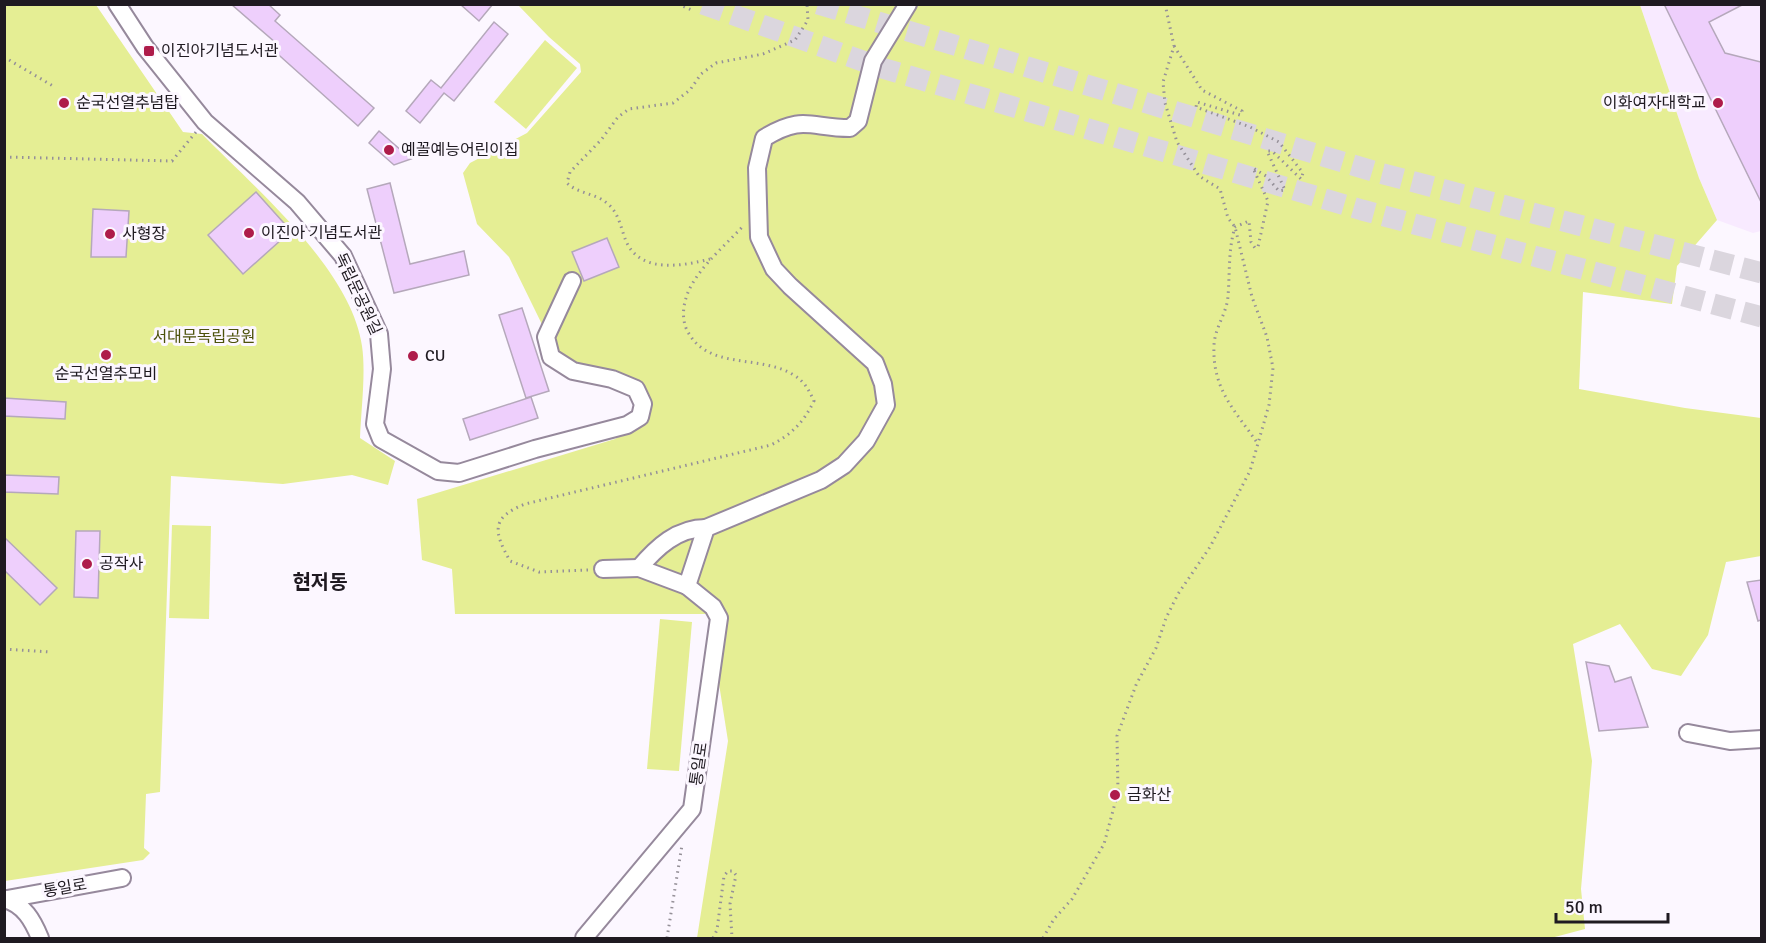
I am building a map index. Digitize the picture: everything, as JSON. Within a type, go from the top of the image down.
[{"type":"street","name":"독립문공원길","points":[[117,4],[145,47],[205,122],[297,202],[343,256],[379,334],[382,369],[375,424],[381,439],[438,471],[459,473],[535,449],[627,425],[640,417],[643,404],[636,388],[612,379],[573,371],[551,357],[546,337],[572,281]]},
{"type":"street","points":[[639,568],[658,546],[694,528],[706,528],[821,480],[844,465],[866,441],[886,405],[884,384],[875,363],[790,286],[774,268],[759,237],[757,168],[764,138],[789,124],[810,123],[850,128],[858,121],[873,61],[908,4]]},
{"type":"street","points":[[603,569],[639,568],[643,572],[687,586],[706,528]]},
{"type":"street","name":"통일로","points":[[584,939],[692,808],[720,618],[713,607],[687,586]]},
{"type":"street","points":[[1688,733],[1731,741],[1761,739]]},
{"type":"street","name":"통일로","points":[[6,899],[122,878]]},
{"type":"street","name":"통일로","points":[[6,899],[25,911],[33,921],[40,939]]},
{"type":"path","points":[[678,4],[694,11]]},
{"type":"path","points":[[711,258],[670,267],[642,258],[627,244],[620,223],[609,204],[593,195],[574,189],[567,183],[570,172],[601,140],[618,117],[629,109],[673,104],[690,90],[701,74],[716,63],[764,54],[795,40],[808,20],[807,4]]},
{"type":"path","points":[[1165,4],[1174,46],[1202,90],[1242,111],[1240,115],[1197,102],[1196,107],[1250,127],[1279,142],[1303,173],[1301,179],[1272,151],[1267,151],[1285,190],[1279,191],[1266,176],[1253,168],[1268,201],[1258,247],[1255,248],[1251,242],[1249,221],[1234,227]]},
{"type":"path","points":[[1043,939],[1076,892],[1104,844],[1118,792],[1117,736],[1136,685],[1156,648],[1166,618],[1178,594],[1210,547],[1250,471],[1269,405],[1273,368],[1267,338],[1252,297],[1234,227],[1228,218],[1220,189],[1199,176],[1177,142],[1165,103],[1163,82],[1174,46]]},
{"type":"path","points":[[4,57],[53,86]]},
{"type":"path","points":[[4,157],[172,161],[205,122]]},
{"type":"path","points":[[603,569],[539,572],[510,561],[500,541],[498,527],[506,512],[525,504],[771,445],[794,432],[806,418],[814,401],[806,383],[789,372],[709,354],[690,336],[685,325],[684,304],[691,287],[711,258],[758,210]]},
{"type":"path","points":[[1234,227],[1230,243],[1228,298],[1214,346],[1220,388],[1225,399],[1258,444]]},
{"type":"path","points":[[4,649],[50,652]]},
{"type":"path","points":[[667,939],[683,838],[679,825]]},
{"type":"path","points":[[713,939],[717,930],[724,876],[728,871],[733,871],[736,875],[730,904],[732,939]]},
{"type":"shaded area","name":"이화여자대학교","points":[[1640,5],[1761,5],[1761,231],[1753,233],[1717,220],[1699,178]]},
{"type":"green space","name":"서대문독립공원","points":[[5,5],[96,5],[183,132],[202,134],[298,231],[321,259],[340,288],[354,317],[363,357],[360,438],[395,461],[388,485],[352,475],[283,484],[171,476],[160,792],[146,794],[144,848],[150,853],[143,860],[5,881]]},
{"type":"green space","points":[[518,5],[1640,5],[1699,178],[1717,220],[1677,266],[1672,304],[1583,292],[1579,389],[1685,408],[1761,418],[1761,556],[1726,562],[1708,635],[1681,676],[1652,669],[1620,624],[1573,644],[1592,761],[1581,889],[1585,929],[1551,938],[697,938],[728,741],[708,614],[455,614],[452,569],[422,560],[417,499],[615,439],[646,421],[651,408],[639,384],[575,367],[557,355],[509,257],[477,224],[463,173],[470,163],[527,133],[581,72],[580,64],[549,37]]},
{"type":"green space","points":[[545,40],[577,68],[526,129],[494,102]]},
{"type":"green space","points":[[172,525],[211,526],[209,619],[169,618]]},
{"type":"green space","points":[[660,619],[692,622],[679,771],[647,769]]},
{"type":"building","points":[[231,4],[268,4],[280,15],[275,21],[374,108],[358,126],[271,48],[276,43]]},
{"type":"building","points":[[460,4],[493,4],[479,21]]},
{"type":"building","points":[[1664,4],[1744,4],[1709,22],[1725,53],[1761,62],[1761,202]]},
{"type":"building","points":[[494,22],[508,34],[454,101],[444,93],[420,123],[406,111],[431,80],[441,88]]},
{"type":"building","name":"예꼴예능어린이집","points":[[379,131],[411,159],[394,165],[369,143]]},
{"type":"building","points":[[390,183],[410,264],[464,251],[469,275],[394,293],[367,189]]},
{"type":"building","name":"이진아 기념도서관","points":[[256,192],[291,231],[243,274],[208,235]]},
{"type":"building","name":"사형장","points":[[93,209],[129,211],[126,257],[91,257]]},
{"type":"building","points":[[607,238],[619,267],[584,281],[572,252]]},
{"type":"building","points":[[522,308],[549,391],[526,398],[499,315]]},
{"type":"building","points":[[531,397],[538,418],[470,440],[463,419]]},
{"type":"building","points":[[4,398],[66,402],[65,419],[4,416]]},
{"type":"building","points":[[4,475],[59,477],[58,494],[4,492]]},
{"type":"building","name":"공작사","points":[[76,531],[100,531],[98,598],[74,597]]},
{"type":"building","points":[[4,537],[57,588],[40,605],[4,570]]},
{"type":"building","points":[[1761,580],[1761,620],[1758,621],[1747,582]]},
{"type":"building","points":[[1586,662],[1609,666],[1615,682],[1631,677],[1648,727],[1599,731]]},
{"type":"tunnel","points":[[703,4],[882,68],[1362,210],[1762,317]]},
{"type":"tunnel","points":[[818,4],[1376,172],[1762,273]]},
{"type":"place","name":"이진아기념도서관","points":[[149,51]]},
{"type":"place","name":"순국선열추념탑","points":[[64,103]]},
{"type":"place","name":"이화여자대학교","points":[[1718,103]]},
{"type":"place","name":"예꼴예능어린이집","points":[[389,150]]},
{"type":"place","name":"이진아 기념도서관","points":[[249,233]]},
{"type":"place","name":"사형장","points":[[110,234]]},
{"type":"place","name":"순국선열추모비","points":[[106,355]]},
{"type":"place","name":"CU","points":[[413,356]]},
{"type":"place","name":"공작사","points":[[87,564]]},
{"type":"place","name":"금화산","points":[[1115,795]]},
{"type":"district","name":"현저동","points":[[320,582]]}]
